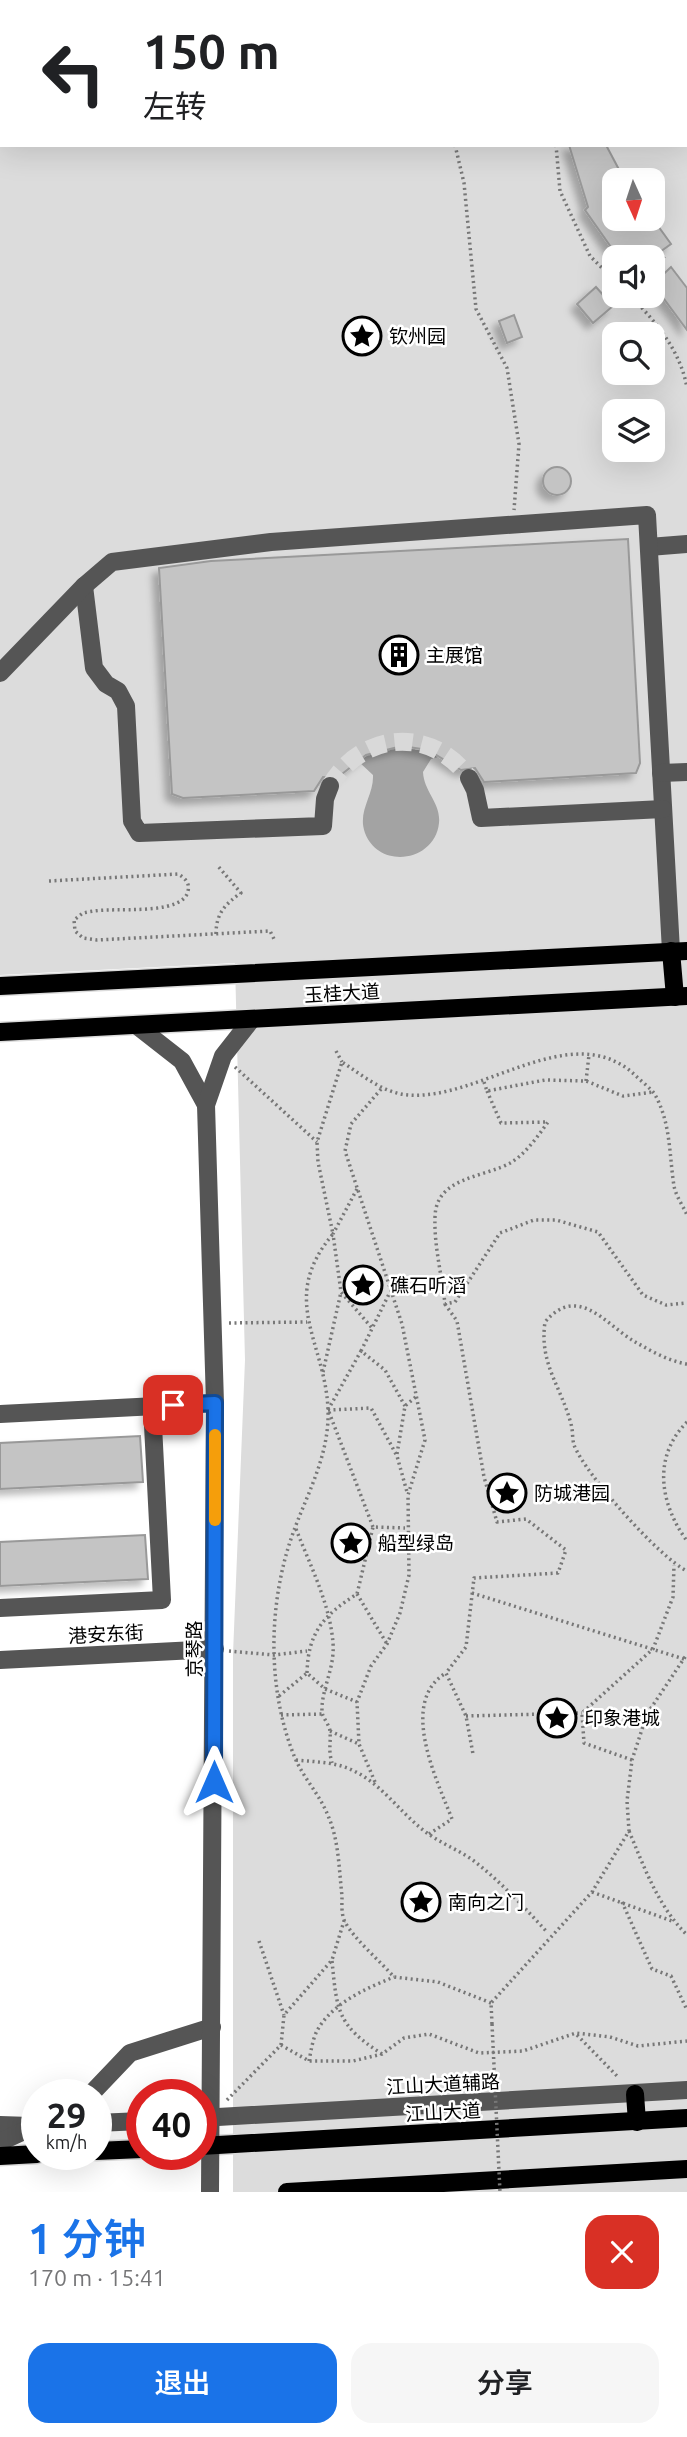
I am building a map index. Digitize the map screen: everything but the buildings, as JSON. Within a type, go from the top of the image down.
[{"type":"main road","name":"玉桂大道","points":[[0,986],[679,951]]},
{"type":"main road","points":[[679,951],[683,998]]},
{"type":"main road","name":"玉桂大道","points":[[0,1032],[683,998]]},
{"type":"main road","points":[[635,2094],[637,2122]]},
{"type":"main road","name":"江山大道","points":[[217,2144],[687,2118]]},
{"type":"main road","points":[[0,2156],[21,2155]]},
{"type":"main road","points":[[287,2192],[687,2169]]},
{"type":"street","points":[[0,673],[84,586],[112,562],[271,542],[647,516],[663,809],[679,951]]},
{"type":"street","points":[[649,547],[687,544]]},
{"type":"street","points":[[84,586],[94,668],[106,684],[118,691],[126,706],[132,821],[139,833],[323,827],[325,799],[330,786]]},
{"type":"street","points":[[661,773],[687,772]]},
{"type":"street","points":[[469,778],[477,797],[481,818],[663,809]]},
{"type":"street","points":[[206,1105],[223,1056],[252,1019]]},
{"type":"street","points":[[136,1025],[183,1061],[206,1105]]},
{"type":"street","name":"京琴路","points":[[206,1105],[215,1403],[212,2027],[209,2079]]},
{"type":"street","points":[[0,1414],[215,1403]]},
{"type":"street","points":[[0,1608],[162,1600],[152,1406]]},
{"type":"street","name":"港安东街","points":[[0,1660],[215,1649]]},
{"type":"street","points":[[105,2079],[130,2053],[212,2027]]},
{"type":"street","name":"江山大道辅路","points":[[217,2116],[687,2090]]},
{"type":"street","points":[[0,2125],[21,2126]]},
{"type":"street","points":[[0,2141],[21,2132]]},
{"type":"street","name":"京琴路","points":[[208,2170],[210,2192]]},
{"type":"path","points":[[455,147],[464,183],[476,309],[507,368],[519,444],[513,526]]},
{"type":"path","points":[[556,147],[560,191],[590,256],[602,268]]},
{"type":"path","points":[[642,308],[654,320],[684,370],[687,388]]},
{"type":"path","points":[[216,935],[216,920],[227,903],[241,892],[217,865]]},
{"type":"path","points":[[48,881],[178,874],[186,878],[189,888],[186,897],[165,908],[83,913],[74,920],[75,931],[83,938],[97,940],[270,931],[274,939]]},
{"type":"path","points":[[336,1051],[342,1062],[382,1088],[407,1095],[446,1094],[522,1066],[563,1055],[589,1054],[620,1062],[653,1092],[667,1126],[675,1189],[687,1215]]},
{"type":"path","points":[[586,1081],[589,1054]]},
{"type":"path","points":[[223,1056],[317,1142]]},
{"type":"path","points":[[322,1374],[341,1292],[333,1234],[318,1162],[317,1142],[342,1062]]},
{"type":"path","points":[[487,1091],[545,1080],[586,1081],[623,1096],[653,1092]]},
{"type":"path","points":[[429,1834],[452,1819],[422,1727],[423,1708],[434,1680],[446,1673],[466,1647],[474,1578],[558,1573],[565,1550],[526,1519],[496,1522],[484,1477],[457,1321],[445,1304],[435,1216],[440,1197],[458,1182],[511,1162],[526,1150],[548,1122],[501,1123],[484,1082]]},
{"type":"path","points":[[382,1088],[351,1124],[345,1151],[402,1324],[425,1440],[408,1495],[406,1528],[409,1575],[400,1613],[387,1644],[371,1666],[357,1702],[359,1744],[375,1782],[388,1800],[429,1834],[472,1859],[506,1888],[547,1932]]},
{"type":"path","points":[[357,1189],[333,1234],[315,1255],[308,1286],[307,1322],[322,1374],[328,1410],[373,1527],[357,1594],[328,1613],[307,1651],[307,1673],[325,1689],[357,1702]]},
{"type":"path","points":[[445,1304],[455,1302],[500,1233],[534,1220],[556,1220],[598,1233],[643,1295],[666,1305],[687,1303]]},
{"type":"path","points":[[341,1292],[372,1328]]},
{"type":"path","points":[[382,2054],[357,2038],[337,2009],[332,1960],[344,1921],[338,1852],[329,1818],[296,1760],[281,1714],[274,1655],[277,1609],[289,1546],[322,1457],[328,1410],[361,1352],[390,1292]]},
{"type":"path","points":[[687,1364],[656,1353],[630,1339],[600,1313],[581,1307],[560,1309],[545,1322],[544,1355],[571,1422],[574,1445],[622,1512],[674,1565],[687,1571]]},
{"type":"path","points":[[212,1323],[307,1322]]},
{"type":"path","points":[[361,1352],[385,1370],[405,1406],[397,1456]]},
{"type":"path","points":[[405,1406],[418,1395]]},
{"type":"path","points":[[328,1410],[371,1408],[397,1456],[408,1495]]},
{"type":"path","points":[[687,1422],[673,1435],[664,1462],[663,1492],[673,1522],[687,1541]]},
{"type":"path","points":[[373,1527],[406,1528]]},
{"type":"path","points":[[296,1529],[328,1613],[333,1667],[325,1689],[322,1714],[330,1731],[327,1746],[332,1763]]},
{"type":"path","points":[[466,1716],[582,1713],[653,1649],[673,1597],[674,1565]]},
{"type":"path","points":[[472,1592],[684,1658]]},
{"type":"path","points":[[357,1594],[387,1644]]},
{"type":"path","points":[[215,1649],[274,1655],[307,1651]]},
{"type":"path","points":[[687,1654],[647,1714],[632,1760],[627,1801],[629,1831],[654,1891],[673,1921],[687,1935]]},
{"type":"path","points":[[279,1696],[307,1673]]},
{"type":"path","points":[[446,1673],[466,1716],[473,1754]]},
{"type":"path","points":[[582,1713],[584,1743],[632,1760]]},
{"type":"path","points":[[281,1714],[322,1714]]},
{"type":"path","points":[[330,1731],[359,1744]]},
{"type":"path","points":[[296,1760],[332,1763],[352,1769],[375,1782]]},
{"type":"path","points":[[500,2192],[491,2003],[592,1892],[629,1831]]},
{"type":"path","points":[[592,1892],[673,1921]]},
{"type":"path","points":[[622,1902],[652,1969],[671,1976],[687,2010]]},
{"type":"path","points":[[344,1921],[394,1977]]},
{"type":"path","points":[[217,2106],[281,2045],[284,2015],[259,1941]]},
{"type":"path","points":[[284,2015],[332,1960]]},
{"type":"path","points":[[309,2061],[317,2029],[337,2009],[360,1991],[394,1977],[438,1982],[491,2003]]},
{"type":"path","points":[[281,2045],[309,2061],[353,2061],[382,2054],[404,2038],[429,2034],[479,2053],[523,2051],[576,2033],[610,2037],[638,2046],[687,2041]]},
{"type":"path","points":[[576,2033],[635,2094]]},
{"type":"shaded area","points":[[0,147],[687,147],[687,2192],[233,2192],[233,1654],[245,1360],[235,963],[0,975]]},
{"type":"shaded area","points":[[397,747],[425,751],[438,757],[431,759],[423,772],[439,816],[435,836],[428,846],[418,853],[406,856],[382,853],[372,845],[363,825],[373,775],[358,761],[370,754]]},
{"type":"tunnel","points":[[330,786],[360,754],[378,746],[398,742],[417,743],[436,750],[454,761],[469,778]]},
{"type":"slow traffic","points":[[215,1435],[215,1520]]},
{"type":"place","name":"钦州园","points":[[362,336]]},
{"type":"place","name":"主展馆","points":[[399,655]]},
{"type":"place","name":"礁石听滔","points":[[363,1285]]},
{"type":"place","name":"防城港园","points":[[507,1493]]},
{"type":"place","name":"船型绿岛","points":[[351,1543]]},
{"type":"place","name":"印象港城","points":[[557,1718]]},
{"type":"place","name":"南向之门","points":[[421,1902]]},
{"type":"route","points":[[173,1405],[215,1403],[214,1782]]}]
